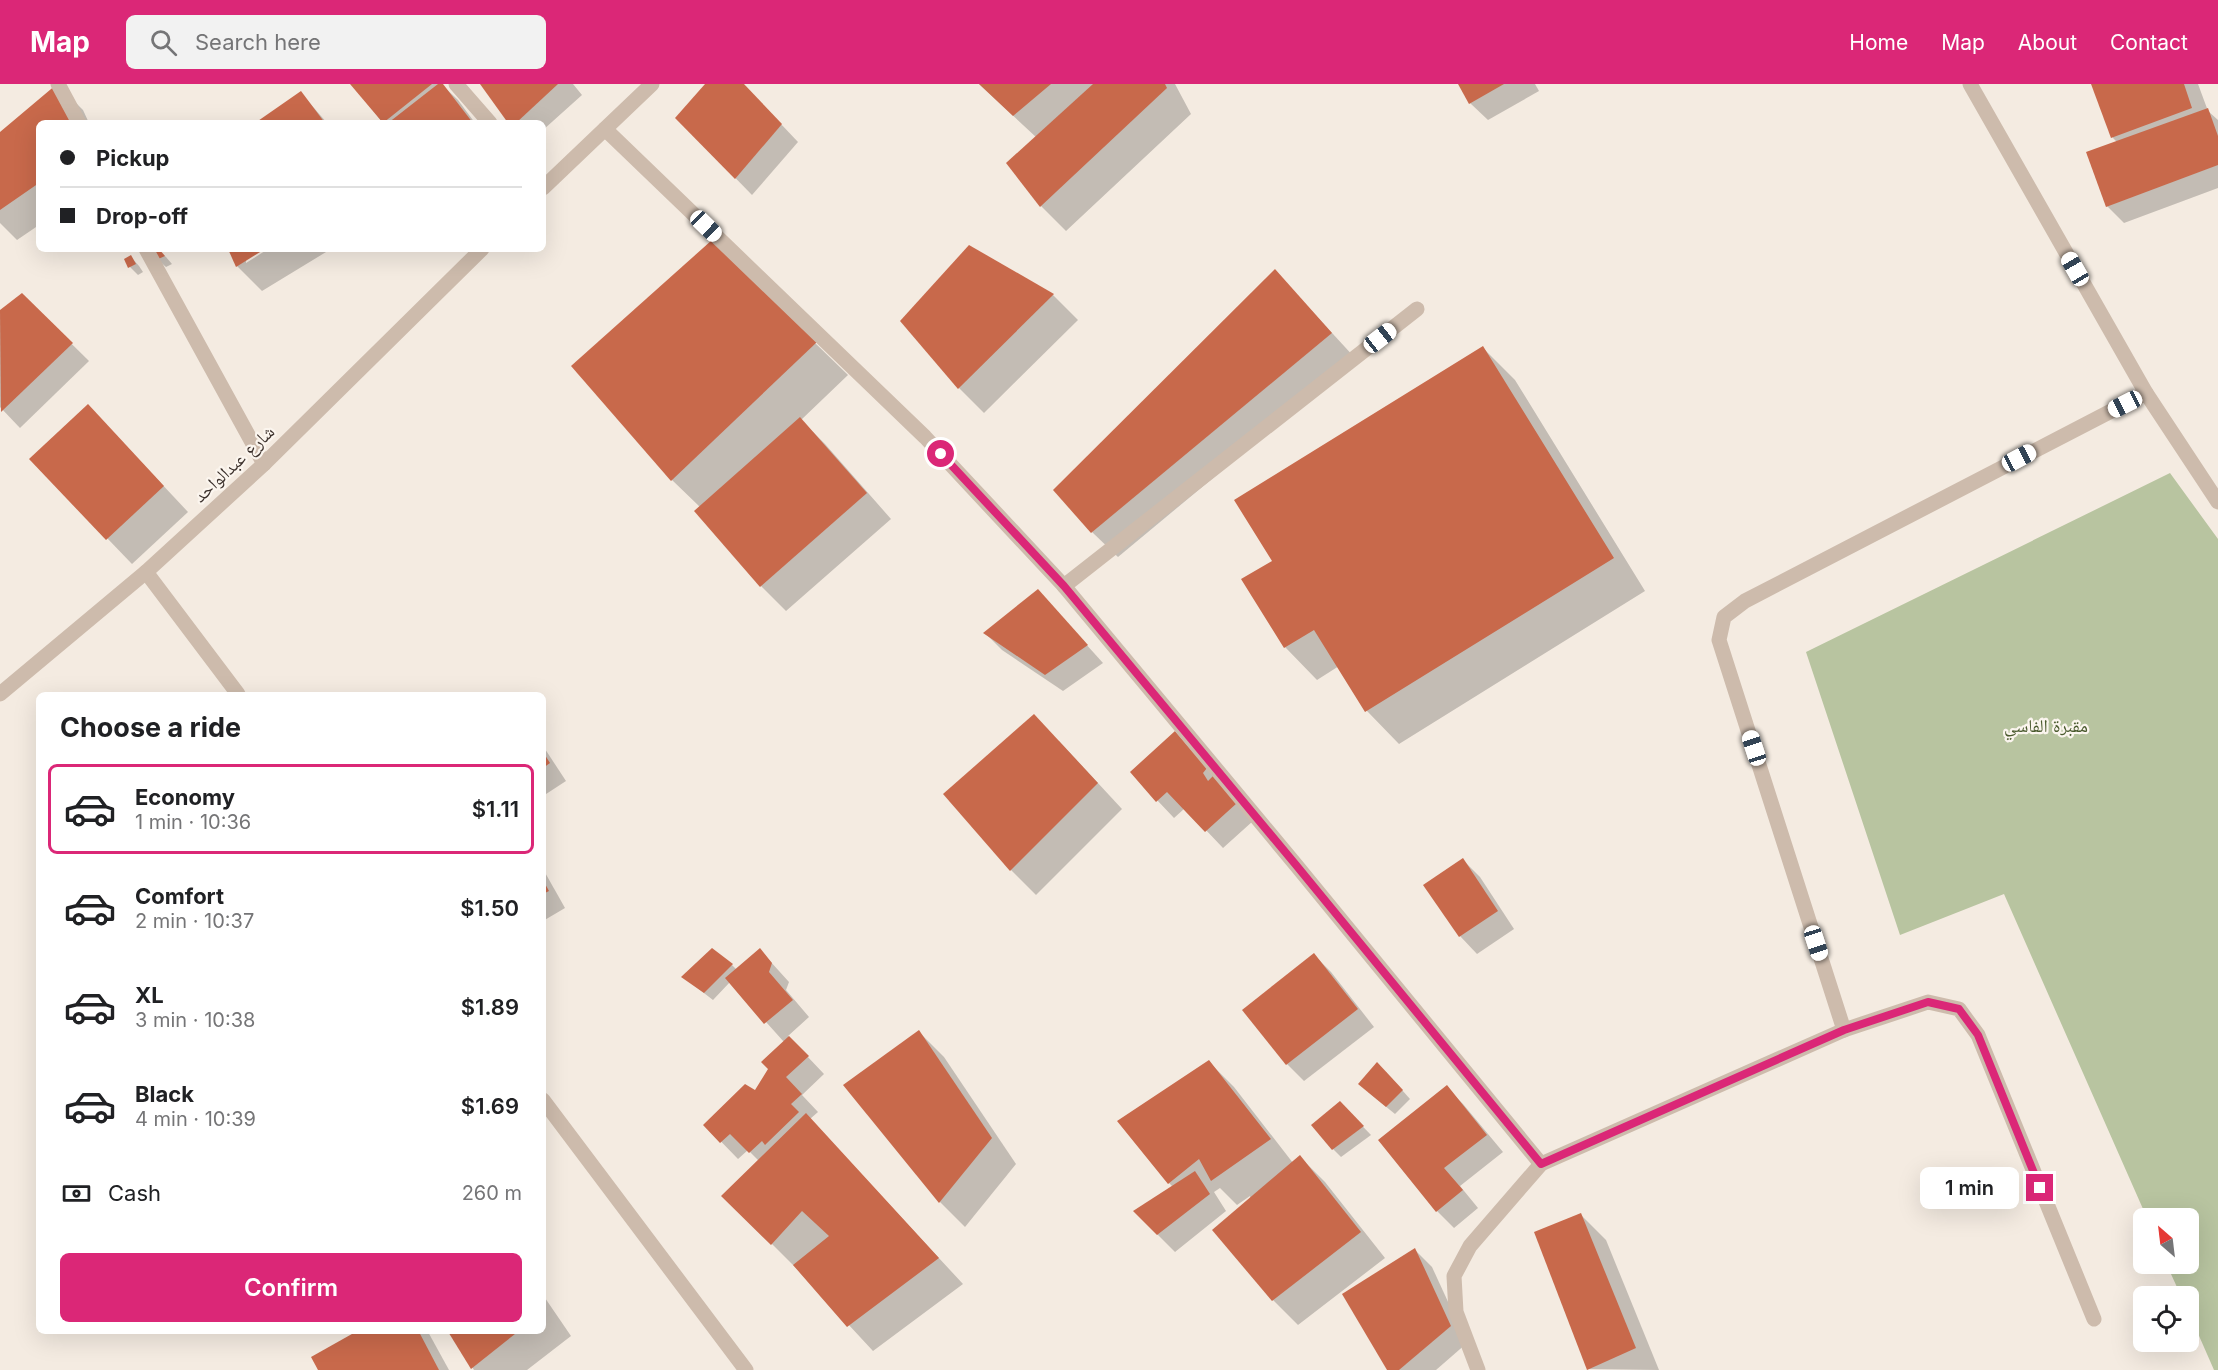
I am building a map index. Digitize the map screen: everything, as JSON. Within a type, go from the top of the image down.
[{"type":"street","points":[[58,84],[77,120]]},
{"type":"street","points":[[456,84],[487,120]]},
{"type":"street","points":[[546,184],[652,84]]},
{"type":"street","points":[[1970,84],[2146,393],[2218,502]]},
{"type":"street","points":[[605,129],[925,437],[1064,586],[1541,1164]]},
{"type":"street","points":[[148,252],[264,464]]},
{"type":"street","name":"شارع عبدالواحد","points":[[0,694],[146,572],[264,464],[479,252]]},
{"type":"street","points":[[1064,586],[1417,309]]},
{"type":"street","points":[[1844,1030],[1719,640],[1724,618],[1744,601],[2146,393]]},
{"type":"street","points":[[146,572],[236,692]]},
{"type":"street","points":[[1478,1370],[1456,1312],[1454,1276],[1470,1246],[1541,1164],[1844,1030],[1928,1002],[1959,1009],[1978,1035],[2094,1319]]},
{"type":"street","points":[[546,1104],[746,1370]]},
{"type":"green space","name":"مقبرة الفاسي","points":[[2170,473],[2218,539],[2218,1370],[2214,1370],[2199,1336],[2199,1286],[2176,1286],[2171,1274],[2199,1274],[2199,1208],[2143,1208],[2004,894],[1900,935],[1806,652]]},
{"type":"building","points":[[57,84],[77,120],[36,120],[36,185],[0,210],[0,132]]},
{"type":"building","points":[[350,84],[432,84],[387,120],[380,120]]},
{"type":"building","points":[[438,84],[443,84],[471,120],[392,120]]},
{"type":"building","points":[[480,84],[558,84],[519,120],[506,120]]},
{"type":"building","points":[[705,84],[744,84],[782,124],[735,179],[675,118]]},
{"type":"building","points":[[979,84],[1051,84],[1013,116]]},
{"type":"building","points":[[1093,84],[1165,84],[1167,88],[1040,207],[1006,163]]},
{"type":"building","points":[[1458,84],[1504,84],[1469,104]]},
{"type":"building","points":[[2091,84],[2184,84],[2192,108],[2111,138]]},
{"type":"building","points":[[301,91],[323,120],[259,120]]},
{"type":"building","points":[[2208,108],[2218,136],[2218,165],[2106,207],[2086,152]]},
{"type":"building","points":[[712,240],[817,342],[671,481],[571,366]]},
{"type":"building","points":[[969,245],[1054,294],[958,389],[900,321]]},
{"type":"building","points":[[154,252],[162,252],[165,256],[156,260]]},
{"type":"building","points":[[229,252],[260,252],[236,267]]},
{"type":"building","points":[[131,255],[136,264],[128,268],[124,259]]},
{"type":"building","points":[[1275,269],[1332,333],[1091,533],[1053,490]]},
{"type":"building","points":[[22,293],[73,343],[1,412],[0,310]]},
{"type":"building","points":[[1483,346],[1614,558],[1365,712],[1314,630],[1284,648],[1241,579],[1272,561],[1234,500]]},
{"type":"building","points":[[88,404],[164,486],[106,540],[29,459]]},
{"type":"building","points":[[800,417],[867,493],[760,587],[694,511]]},
{"type":"building","points":[[1038,589],[1088,645],[1045,675],[983,633]]},
{"type":"building","points":[[1034,714],[1098,783],[1010,871],[943,794]]},
{"type":"building","points":[[1175,731],[1207,768],[1203,773],[1208,781],[1213,776],[1237,803],[1205,832],[1167,792],[1156,802],[1130,772]]},
{"type":"building","points":[[1463,858],[1498,911],[1459,937],[1423,885]]},
{"type":"building","points":[[712,948],[733,964],[704,993],[681,977]]},
{"type":"building","points":[[760,948],[772,963],[769,972],[793,1000],[764,1024],[725,978]]},
{"type":"building","points":[[1314,953],[1358,1009],[1286,1065],[1242,1010]]},
{"type":"building","points":[[919,1030],[992,1138],[939,1203],[843,1085]]},
{"type":"building","points":[[789,1036],[809,1056],[786,1077],[802,1094],[791,1104],[799,1112],[765,1145],[762,1141],[749,1153],[730,1134],[720,1143],[703,1125],[745,1084],[755,1090],[768,1069],[761,1062]]},
{"type":"building","points":[[1209,1060],[1271,1139],[1211,1181],[1199,1159],[1168,1184],[1117,1121]]},
{"type":"building","points":[[1377,1062],[1403,1090],[1386,1107],[1358,1084]]},
{"type":"building","points":[[1447,1085],[1487,1135],[1444,1168],[1463,1190],[1436,1212],[1378,1140]]},
{"type":"building","points":[[1340,1101],[1364,1126],[1332,1150],[1311,1125]]},
{"type":"building","points":[[806,1113],[939,1258],[847,1327],[793,1265],[829,1236],[802,1211],[771,1245],[721,1196]]},
{"type":"building","points":[[1300,1155],[1361,1232],[1272,1301],[1212,1230]]},
{"type":"building","points":[[1195,1171],[1210,1194],[1157,1235],[1133,1211]]},
{"type":"building","points":[[1581,1213],[1636,1348],[1587,1370],[1534,1232]]},
{"type":"building","points":[[1415,1248],[1451,1326],[1399,1370],[1387,1370],[1342,1294]]},
{"type":"building","points":[[352,1334],[420,1334],[439,1370],[318,1370],[311,1357]]},
{"type":"building","points":[[449,1334],[515,1334],[471,1369]]},
{"type":"route","points":[[941,454],[1064,586],[1541,1164],[1844,1030],[1928,1002],[1959,1009],[1978,1035],[2040,1188]]}]
